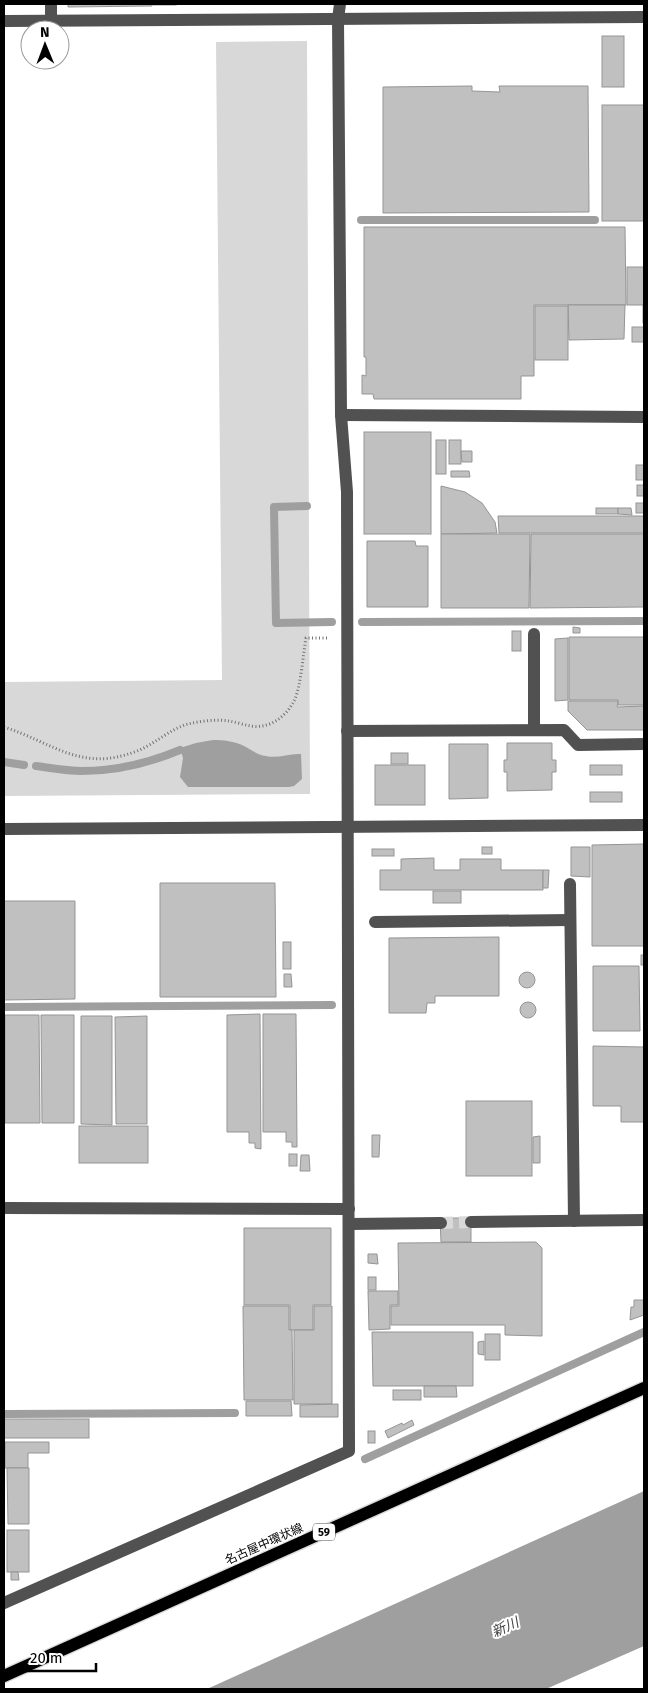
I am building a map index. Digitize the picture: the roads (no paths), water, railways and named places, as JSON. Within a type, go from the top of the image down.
[{"type":"main road","name":"名古屋中環状線","points":[[4,1676],[644,1388]]},
{"type":"street","points":[[51,4],[51,20]]},
{"type":"street","points":[[4,1603],[349,1451],[347,492],[341,414],[338,19],[340,4]]},
{"type":"street","points":[[70,21],[644,17]]},
{"type":"street","points":[[4,21],[20,21]]},
{"type":"street","points":[[341,414],[644,417]]},
{"type":"street","points":[[534,634],[534,730]]},
{"type":"street","points":[[347,731],[564,730],[578,745],[644,744]]},
{"type":"street","points":[[4,829],[644,825]]},
{"type":"street","points":[[570,884],[574,1221]]},
{"type":"street","points":[[375,922],[570,920]]},
{"type":"street","points":[[4,1208],[349,1209]]},
{"type":"street","points":[[471,1222],[644,1220]]},
{"type":"street","points":[[349,1224],[440,1223]]},
{"type":"water","points":[[213,740],[236,743],[260,755],[270,757],[301,754],[302,779],[294,786],[289,787],[188,787],[180,777],[183,758],[180,748]]},
{"type":"water","name":"新川","points":[[644,1491],[644,1646],[546,1689],[207,1689]]},
{"type":"waterway","points":[[361,220],[595,220]]},
{"type":"waterway","points":[[307,506],[274,507],[276,623],[332,622]]},
{"type":"waterway","points":[[362,622],[644,621]]},
{"type":"waterway","points":[[36,766],[76,771],[108,770],[157,759],[180,750]]},
{"type":"waterway","points":[[4,762],[24,765]]},
{"type":"waterway","points":[[4,1007],[332,1005]]},
{"type":"waterway","points":[[365,1459],[644,1332]]},
{"type":"waterway","points":[[4,1414],[235,1413]]},
{"type":"tunnel","points":[[441,1223],[471,1222]]}]
